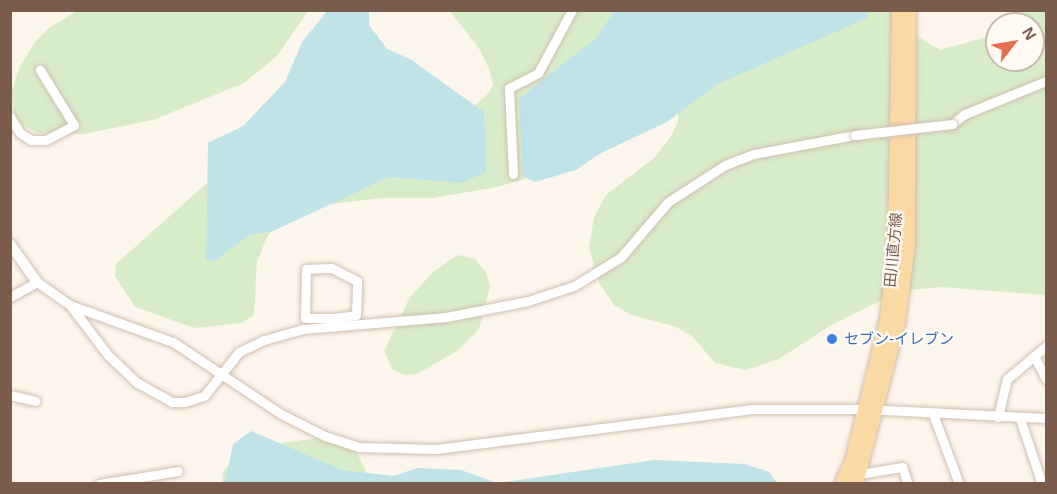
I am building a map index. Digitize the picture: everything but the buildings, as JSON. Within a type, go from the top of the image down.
[{"type":"main road","name":"田川直方線","points":[[858,479],[887,320],[895,244],[899,10]]},
{"type":"main road","name":"田川直方線","points":[[842,483],[872,410],[898,323],[908,243],[909,10]]},
{"type":"street","points":[[513,174],[509,88],[538,73],[572,10]]},
{"type":"street","points":[[10,117],[20,133],[31,140],[46,140],[74,125],[40,70]]},
{"type":"street","points":[[70,305],[108,355],[136,382],[172,402],[204,396],[239,352],[264,340],[333,323],[356,315],[357,281],[331,268],[306,269],[305,318],[333,323],[446,317],[528,302],[574,286],[621,257],[668,202],[725,165],[754,154],[855,135],[952,124],[965,114],[1047,81]]},
{"type":"street","points":[[10,244],[37,282],[70,305],[152,332],[221,373],[281,414],[325,436],[359,447],[402,450],[754,409],[872,410],[1020,419],[1047,418]]},
{"type":"street","points":[[10,297],[37,282]]},
{"type":"street","points":[[998,417],[1007,379],[1047,346]]},
{"type":"street","points":[[1034,356],[1047,378]]},
{"type":"street","points":[[10,395],[35,401]]},
{"type":"street","points":[[933,414],[959,483]]},
{"type":"street","points":[[1020,419],[1042,483]]},
{"type":"street","points":[[858,479],[902,467],[908,483]]},
{"type":"street","points":[[99,483],[178,471]]},
{"type":"green space","points":[[77,11],[308,11],[277,56],[244,83],[153,120],[84,134],[39,133],[22,125],[13,111],[12,90],[20,66],[35,42],[49,28]]},
{"type":"green space","points":[[450,11],[652,11],[528,178],[497,187],[433,198],[382,198],[306,207],[282,218],[267,237],[257,262],[254,315],[242,323],[194,328],[135,307],[115,276],[116,264],[226,166],[470,109],[488,94],[493,85],[490,71],[480,50]]},
{"type":"green space","points":[[713,11],[902,11],[911,32],[940,50],[985,37],[985,72],[1045,72],[1045,12],[1018,12],[1046,11],[1046,295],[940,287],[900,291],[833,324],[779,359],[746,370],[715,363],[692,336],[676,327],[631,315],[614,305],[599,283],[589,248],[594,217],[606,195],[654,158],[672,135],[678,121],[680,76]]},
{"type":"green space","points":[[458,255],[475,259],[486,272],[490,286],[479,329],[457,351],[417,374],[405,375],[393,370],[384,351],[410,297],[434,271]]},
{"type":"green space","points":[[318,438],[346,444],[357,453],[372,483],[222,484],[223,471],[229,465],[273,444]]},
{"type":"water","points":[[615,10],[868,11],[867,18],[716,85],[667,122],[601,153],[576,170],[535,182],[523,176],[519,99],[596,38]]},
{"type":"water","points":[[327,11],[369,11],[369,25],[387,49],[410,59],[484,112],[486,172],[461,183],[389,177],[273,231],[250,235],[214,261],[206,259],[208,143],[243,126],[285,82],[302,42]]},
{"type":"water","points":[[251,431],[342,470],[394,476],[417,468],[461,470],[497,483],[225,483],[233,444]]},
{"type":"water","points":[[654,460],[745,464],[769,472],[777,483],[497,483]]},
{"type":"place","name":"セブン-イレブン","points":[[832,339]]}]
